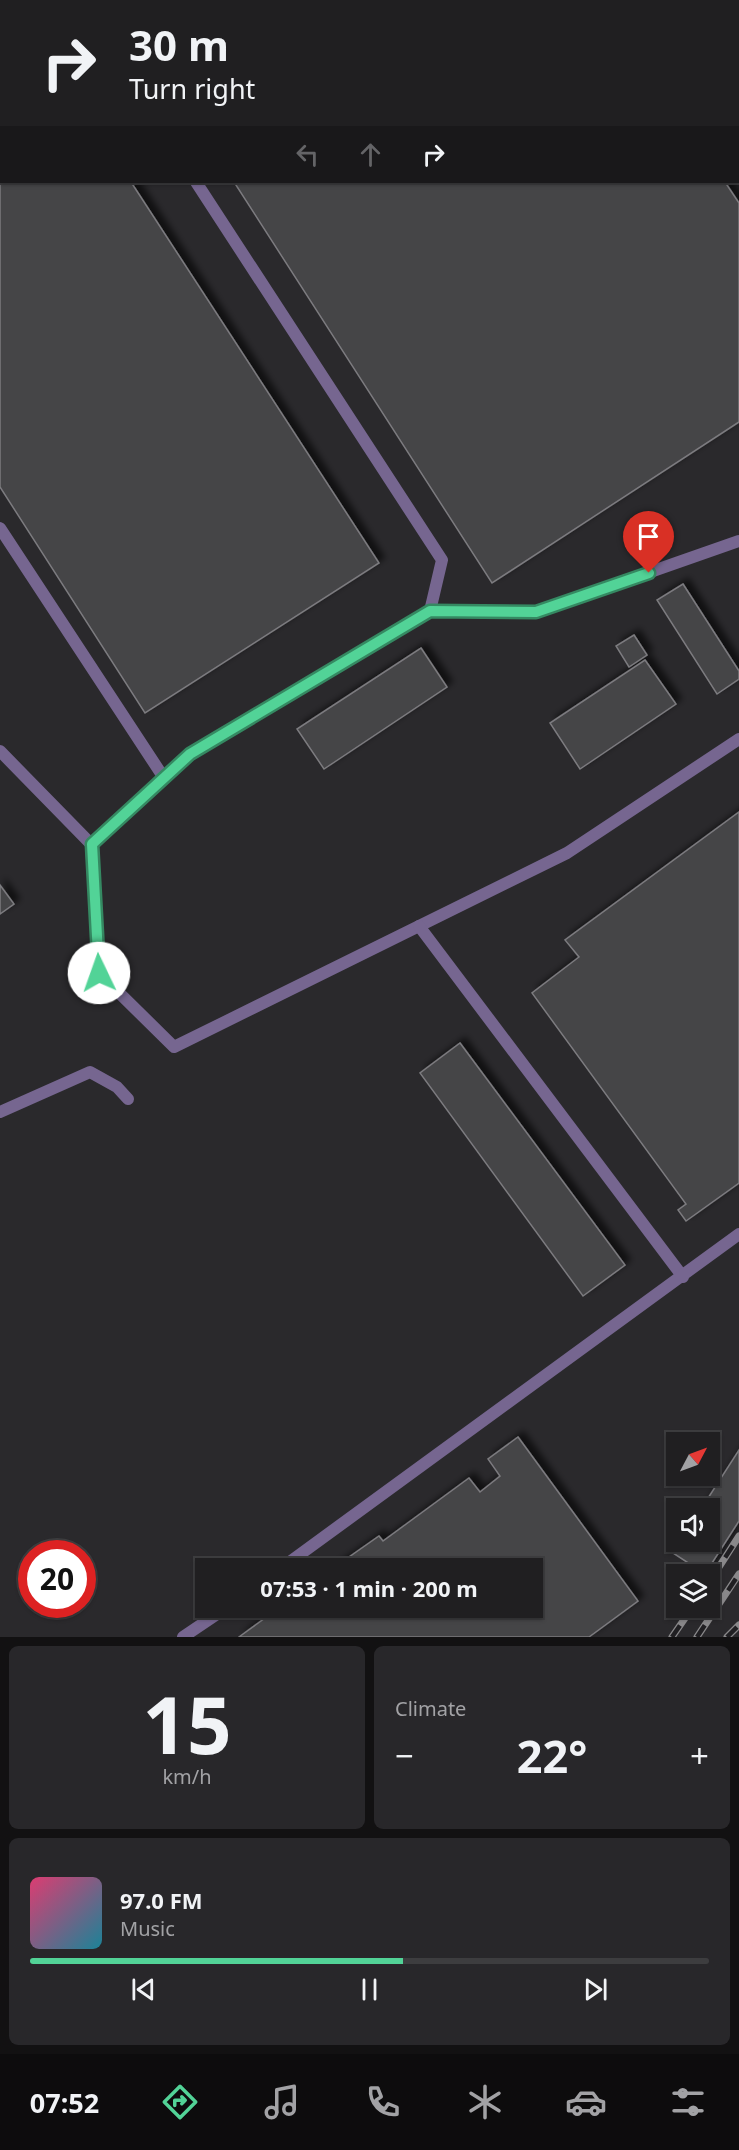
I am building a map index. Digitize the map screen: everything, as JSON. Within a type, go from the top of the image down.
[{"type":"lane","points":[[197,183],[442,560],[430,611]]},
{"type":"lane","points":[[0,528],[164,778]]},
{"type":"lane","points":[[92,844],[190,754],[430,611],[536,612],[739,541]]},
{"type":"lane","points":[[0,751],[92,844],[99,973],[174,1047],[567,853],[739,739]]},
{"type":"lane","points":[[419,926],[682,1277]]},
{"type":"lane","points":[[0,1112],[90,1072],[117,1088],[129,1099]]},
{"type":"lane","points":[[295,1558],[739,1234]]},
{"type":"lane","points":[[183,1637],[211,1618]]},
{"type":"building","points":[[0,183],[132,183],[379,563],[145,713],[0,487]]},
{"type":"building","points":[[235,183],[726,183],[739,203],[739,422],[492,583]]},
{"type":"building","points":[[683,584],[739,671],[739,679],[717,694],[657,600]]},
{"type":"building","points":[[634,635],[647,655],[629,667],[616,646]]},
{"type":"building","points":[[421,648],[447,687],[324,769],[297,729]]},
{"type":"building","points":[[645,660],[676,704],[580,769],[550,723]]},
{"type":"building","points":[[739,812],[739,1183],[686,1221],[678,1210],[686,1204],[532,993],[579,957],[565,940]]},
{"type":"building","points":[[0,885],[14,904],[0,914]]},
{"type":"building","points":[[460,1043],[625,1265],[583,1296],[420,1073]]},
{"type":"building","points":[[518,1437],[638,1601],[589,1637],[239,1637],[265,1618],[543,1618],[543,1558],[348,1558],[379,1536],[383,1541],[469,1478],[480,1492],[500,1476],[488,1459]]},
{"type":"building","points":[[739,1450],[739,1521],[720,1551],[720,1498],[708,1498],[716,1486],[720,1486],[720,1480]]},
{"type":"building","points":[[719,1552],[711,1564],[690,1564],[673,1553]]},
{"type":"railway","points":[[720,1565],[739,1536]]},
{"type":"railway","points":[[697,1637],[739,1574]]},
{"type":"railway","points":[[672,1637],[685,1618]]},
{"type":"railway","points":[[727,1637],[739,1625]]},
{"type":"route","points":[[99,973],[92,844],[190,754],[430,611],[536,612],[649,573]]}]
